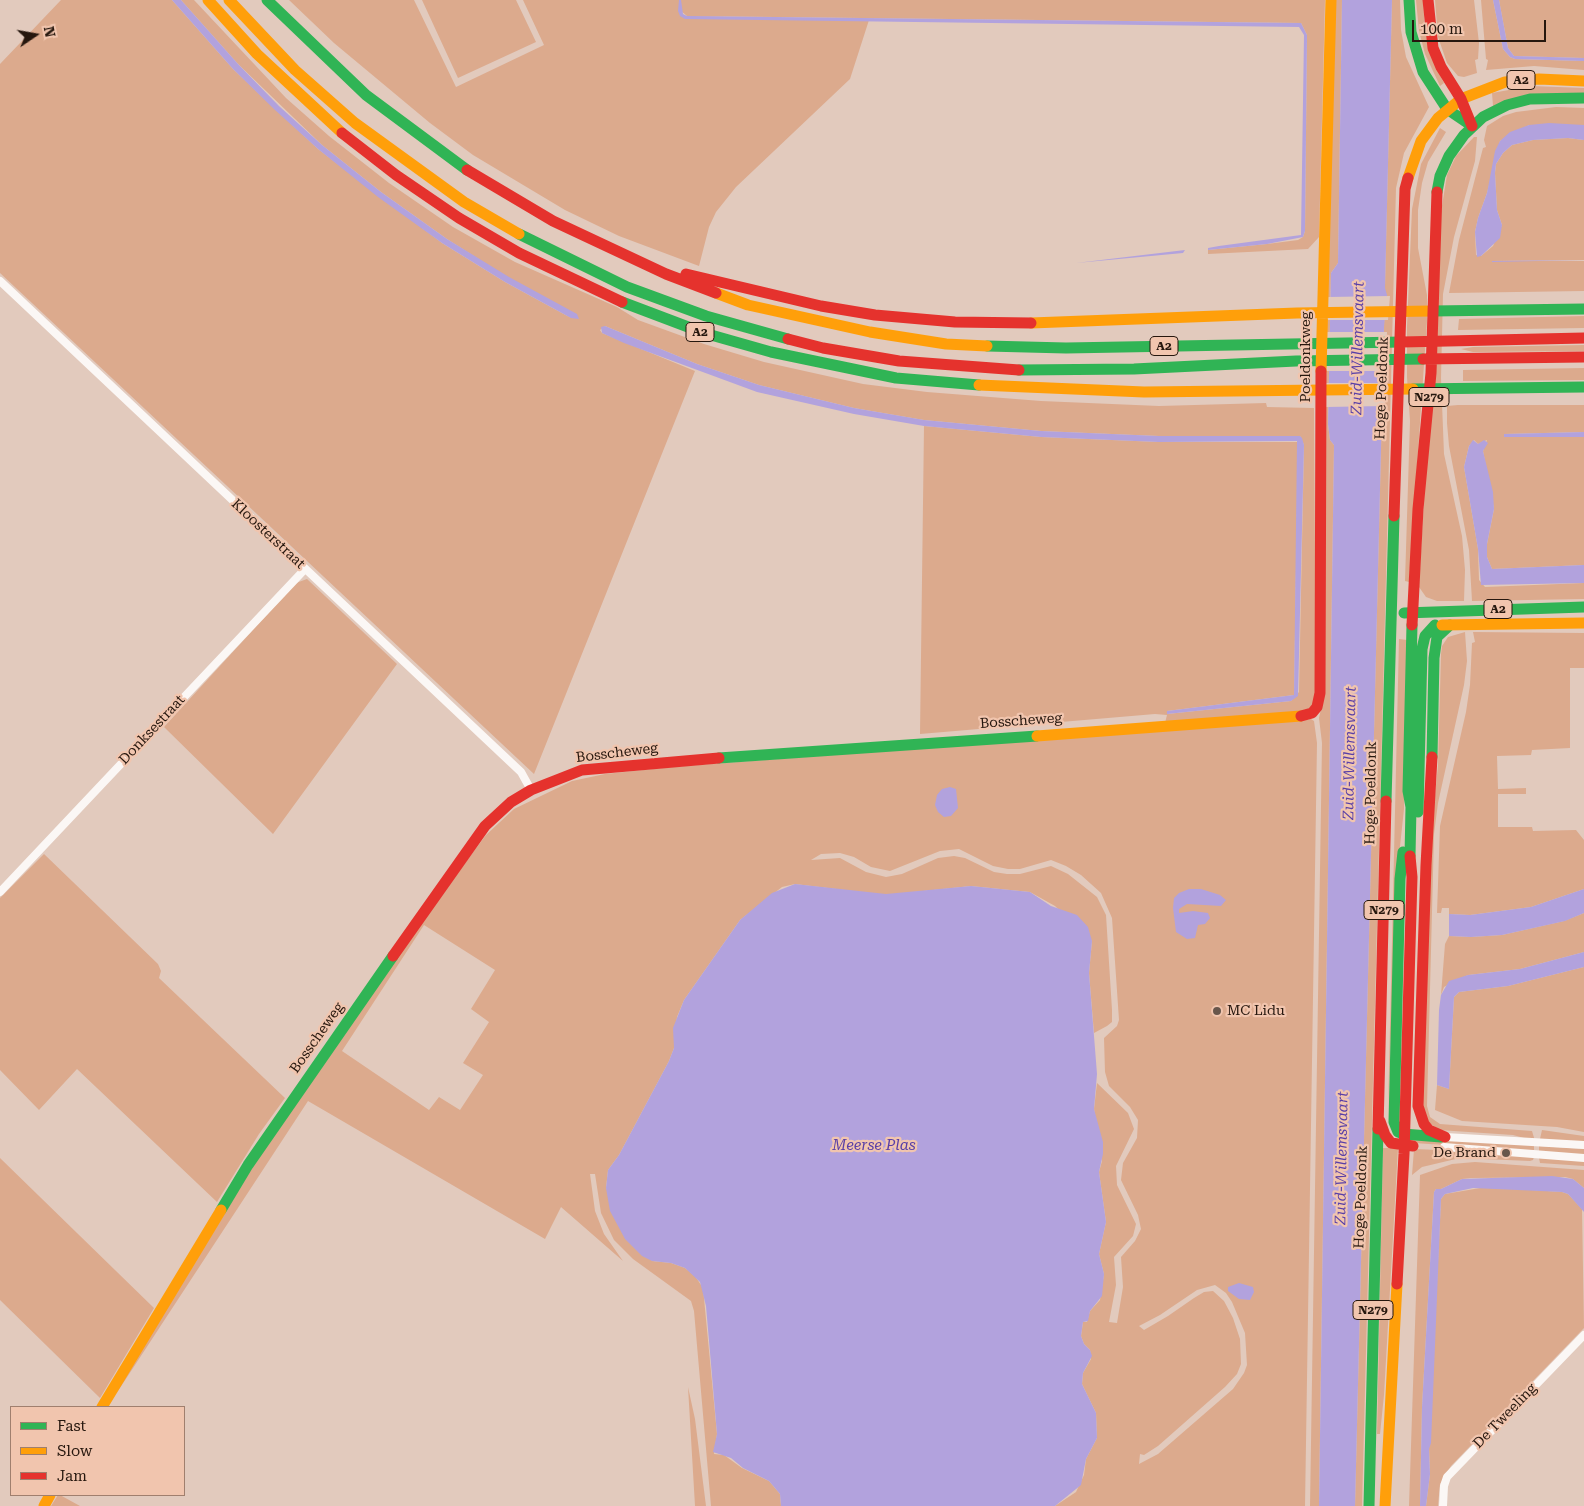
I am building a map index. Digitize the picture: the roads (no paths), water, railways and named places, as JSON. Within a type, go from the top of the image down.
[{"type":"main road","name":"A2","points":[[208,0],[257,54],[338,130],[396,175],[459,218],[519,253],[581,284],[704,333],[816,363],[869,374],[946,384],[1144,392],[1584,388]]},
{"type":"main road","name":"A2","points":[[229,0],[295,70],[355,123],[420,172],[464,202],[535,243],[664,302],[767,334],[824,348],[874,357],[947,366],[1065,371],[1296,361],[1584,358]]},
{"type":"main road","name":"A2","points":[[267,0],[319,52],[366,95],[433,147],[494,187],[553,221],[634,260],[713,293],[821,323],[946,344],[1066,348],[1296,342],[1584,338]]},
{"type":"main road","name":"Poeldonkweg","points":[[1312,713],[1317,707],[1320,694],[1321,323],[1331,0]]},
{"type":"main road","points":[[1409,0],[1411,32],[1420,64],[1432,87],[1447,108],[1472,126]]},
{"type":"main road","points":[[1428,0],[1429,26],[1440,67],[1461,99],[1472,126]]},
{"type":"main road","name":"A2","points":[[1461,99],[1505,82],[1551,78],[1584,81]]},
{"type":"main road","name":"A2","points":[[1472,126],[1488,114],[1518,101],[1550,96],[1584,98]]},
{"type":"main road","name":"Hoge Poeldonk","points":[[1369,1506],[1390,617],[1405,189],[1414,156],[1421,141],[1447,108],[1461,99]]},
{"type":"main road","name":"N279","points":[[1444,1142],[1403,1134],[1395,1128],[1400,879],[1408,791],[1411,625],[1418,509],[1432,373],[1436,200],[1440,176],[1446,161],[1455,145],[1472,126]]},
{"type":"main road","name":"A2","points":[[634,260],[784,299],[875,315],[922,320],[1017,323],[1297,313],[1584,309]]},
{"type":"main road","name":"A2","points":[[1529,310],[1584,303]]},
{"type":"main road","name":"A2","points":[[1390,617],[1412,611],[1584,607]]},
{"type":"main road","name":"A2","points":[[1390,617],[1411,625],[1584,623]]},
{"type":"main road","name":"N279","points":[[1385,1506],[1404,1154],[1412,877],[1419,809],[1422,649],[1425,636],[1435,625]]},
{"type":"main road","name":"N279","points":[[1444,1142],[1426,1127],[1420,1116],[1418,1106],[1426,865],[1432,786],[1434,650],[1437,637],[1450,625]]},
{"type":"main road","name":"Bosscheweg","points":[[103,1406],[248,1165],[371,987],[485,826],[511,802],[531,790],[582,770],[612,766],[1299,717],[1312,713]]},
{"type":"main road","name":"N279","points":[[1408,791],[1411,806],[1410,864],[1412,877]]},
{"type":"main road","name":"N279","points":[[1378,1114],[1385,1135],[1391,1143],[1444,1142]]},
{"type":"street","name":"Kloosterstraat","points":[[0,281],[521,772],[531,790]]},
{"type":"street","name":"Donksestraat","points":[[0,892],[304,569]]},
{"type":"street","points":[[1444,1142],[1584,1146]]},
{"type":"street","points":[[1444,1142],[1584,1158]]},
{"type":"street","name":"De Tweeling","points":[[1443,1506],[1444,1486],[1447,1477],[1584,1335]]},
{"type":"water","points":[[172,0],[181,0],[238,64],[279,106],[322,145],[381,192],[447,239],[509,277],[577,314],[579,319],[571,318],[505,282],[442,243],[378,197],[318,149],[275,110],[233,69]]},
{"type":"water","points":[[679,0],[681,0],[683,14],[687,16],[1301,23],[1307,35],[1305,231],[1303,237],[1267,244],[1208,250],[1208,248],[1219,246],[1301,235],[1304,35],[1299,27],[685,19],[680,16],[678,11]]},
{"type":"water","name":"Zuid-Willemsvaart","points":[[1342,0],[1392,0],[1385,288],[1387,295],[1384,327],[1355,1506],[1319,1506],[1334,445],[1330,440],[1328,424],[1331,273],[1338,263]]},
{"type":"water","points":[[1493,0],[1499,0],[1508,48],[1514,56],[1584,58],[1584,61],[1515,59],[1510,57],[1503,49]]},
{"type":"water","points":[[1549,123],[1584,125],[1584,140],[1568,138],[1533,140],[1512,145],[1503,153],[1496,164],[1495,173],[1497,210],[1502,225],[1500,238],[1481,256],[1477,257],[1475,232],[1487,193],[1495,151],[1500,141],[1510,132],[1529,125]]},
{"type":"water","points":[[1185,250],[1183,253],[1076,263]]},
{"type":"water","points":[[1584,260],[1492,262],[1492,261]]},
{"type":"water","points":[[605,326],[697,364],[759,385],[854,408],[924,420],[1041,431],[1159,436],[1300,436],[1304,445],[1298,696],[1291,701],[1167,714],[1167,711],[1294,695],[1297,441],[1159,442],[1041,437],[924,426],[854,414],[757,392],[624,343],[602,333],[601,327]]},
{"type":"water","points":[[1584,432],[1584,437],[1504,437],[1504,434]]},
{"type":"water","points":[[1473,440],[1478,444],[1484,440],[1488,443],[1483,451],[1493,492],[1494,509],[1487,544],[1487,557],[1492,569],[1584,565],[1584,583],[1481,585],[1478,549],[1464,467],[1469,446]]},
{"type":"water","points":[[950,787],[956,789],[958,808],[951,816],[944,817],[938,812],[935,805],[937,795],[942,789]]},
{"type":"water","name":"Meerse Plas","points":[[795,884],[886,894],[971,886],[1030,892],[1051,906],[1077,915],[1088,927],[1092,941],[1089,973],[1097,1074],[1094,1109],[1103,1142],[1103,1154],[1099,1172],[1106,1222],[1099,1254],[1104,1274],[1102,1296],[1090,1311],[1088,1321],[1083,1322],[1081,1336],[1092,1356],[1083,1373],[1082,1384],[1096,1413],[1097,1438],[1086,1459],[1081,1485],[1055,1506],[781,1506],[780,1494],[769,1481],[743,1468],[731,1458],[713,1452],[717,1434],[706,1306],[700,1282],[685,1268],[671,1263],[652,1261],[642,1256],[625,1239],[610,1211],[606,1188],[608,1170],[619,1155],[669,1061],[674,1048],[673,1028],[684,1000],[740,920],[772,893]]},
{"type":"water","points":[[1189,889],[1201,889],[1220,895],[1226,900],[1221,906],[1187,904],[1179,909],[1179,913],[1193,911],[1208,913],[1210,918],[1205,924],[1198,925],[1195,938],[1187,939],[1176,932],[1173,908],[1174,898],[1179,893]]},
{"type":"water","points":[[1584,889],[1584,913],[1565,921],[1502,935],[1449,936],[1449,914],[1470,915],[1531,907]]},
{"type":"water","points":[[1584,952],[1584,967],[1508,986],[1459,992],[1454,997],[1449,1089],[1437,1085],[1439,1010],[1441,995],[1449,981],[1468,975],[1520,969]]},
{"type":"water","points":[[1552,1176],[1573,1179],[1584,1188],[1584,1212],[1568,1194],[1562,1192],[1473,1188],[1445,1194],[1441,1199],[1431,1443],[1429,1449],[1430,1474],[1426,1506],[1420,1506],[1422,1407],[1434,1192],[1436,1189],[1441,1189],[1462,1179]]},
{"type":"water","points":[[1239,1283],[1253,1287],[1254,1292],[1250,1300],[1239,1299],[1228,1291],[1228,1287]]},
{"type":"place","name":"MC Lidu","points":[[1217,1011]]},
{"type":"place","name":"De Brand","points":[[1506,1153]]}]
